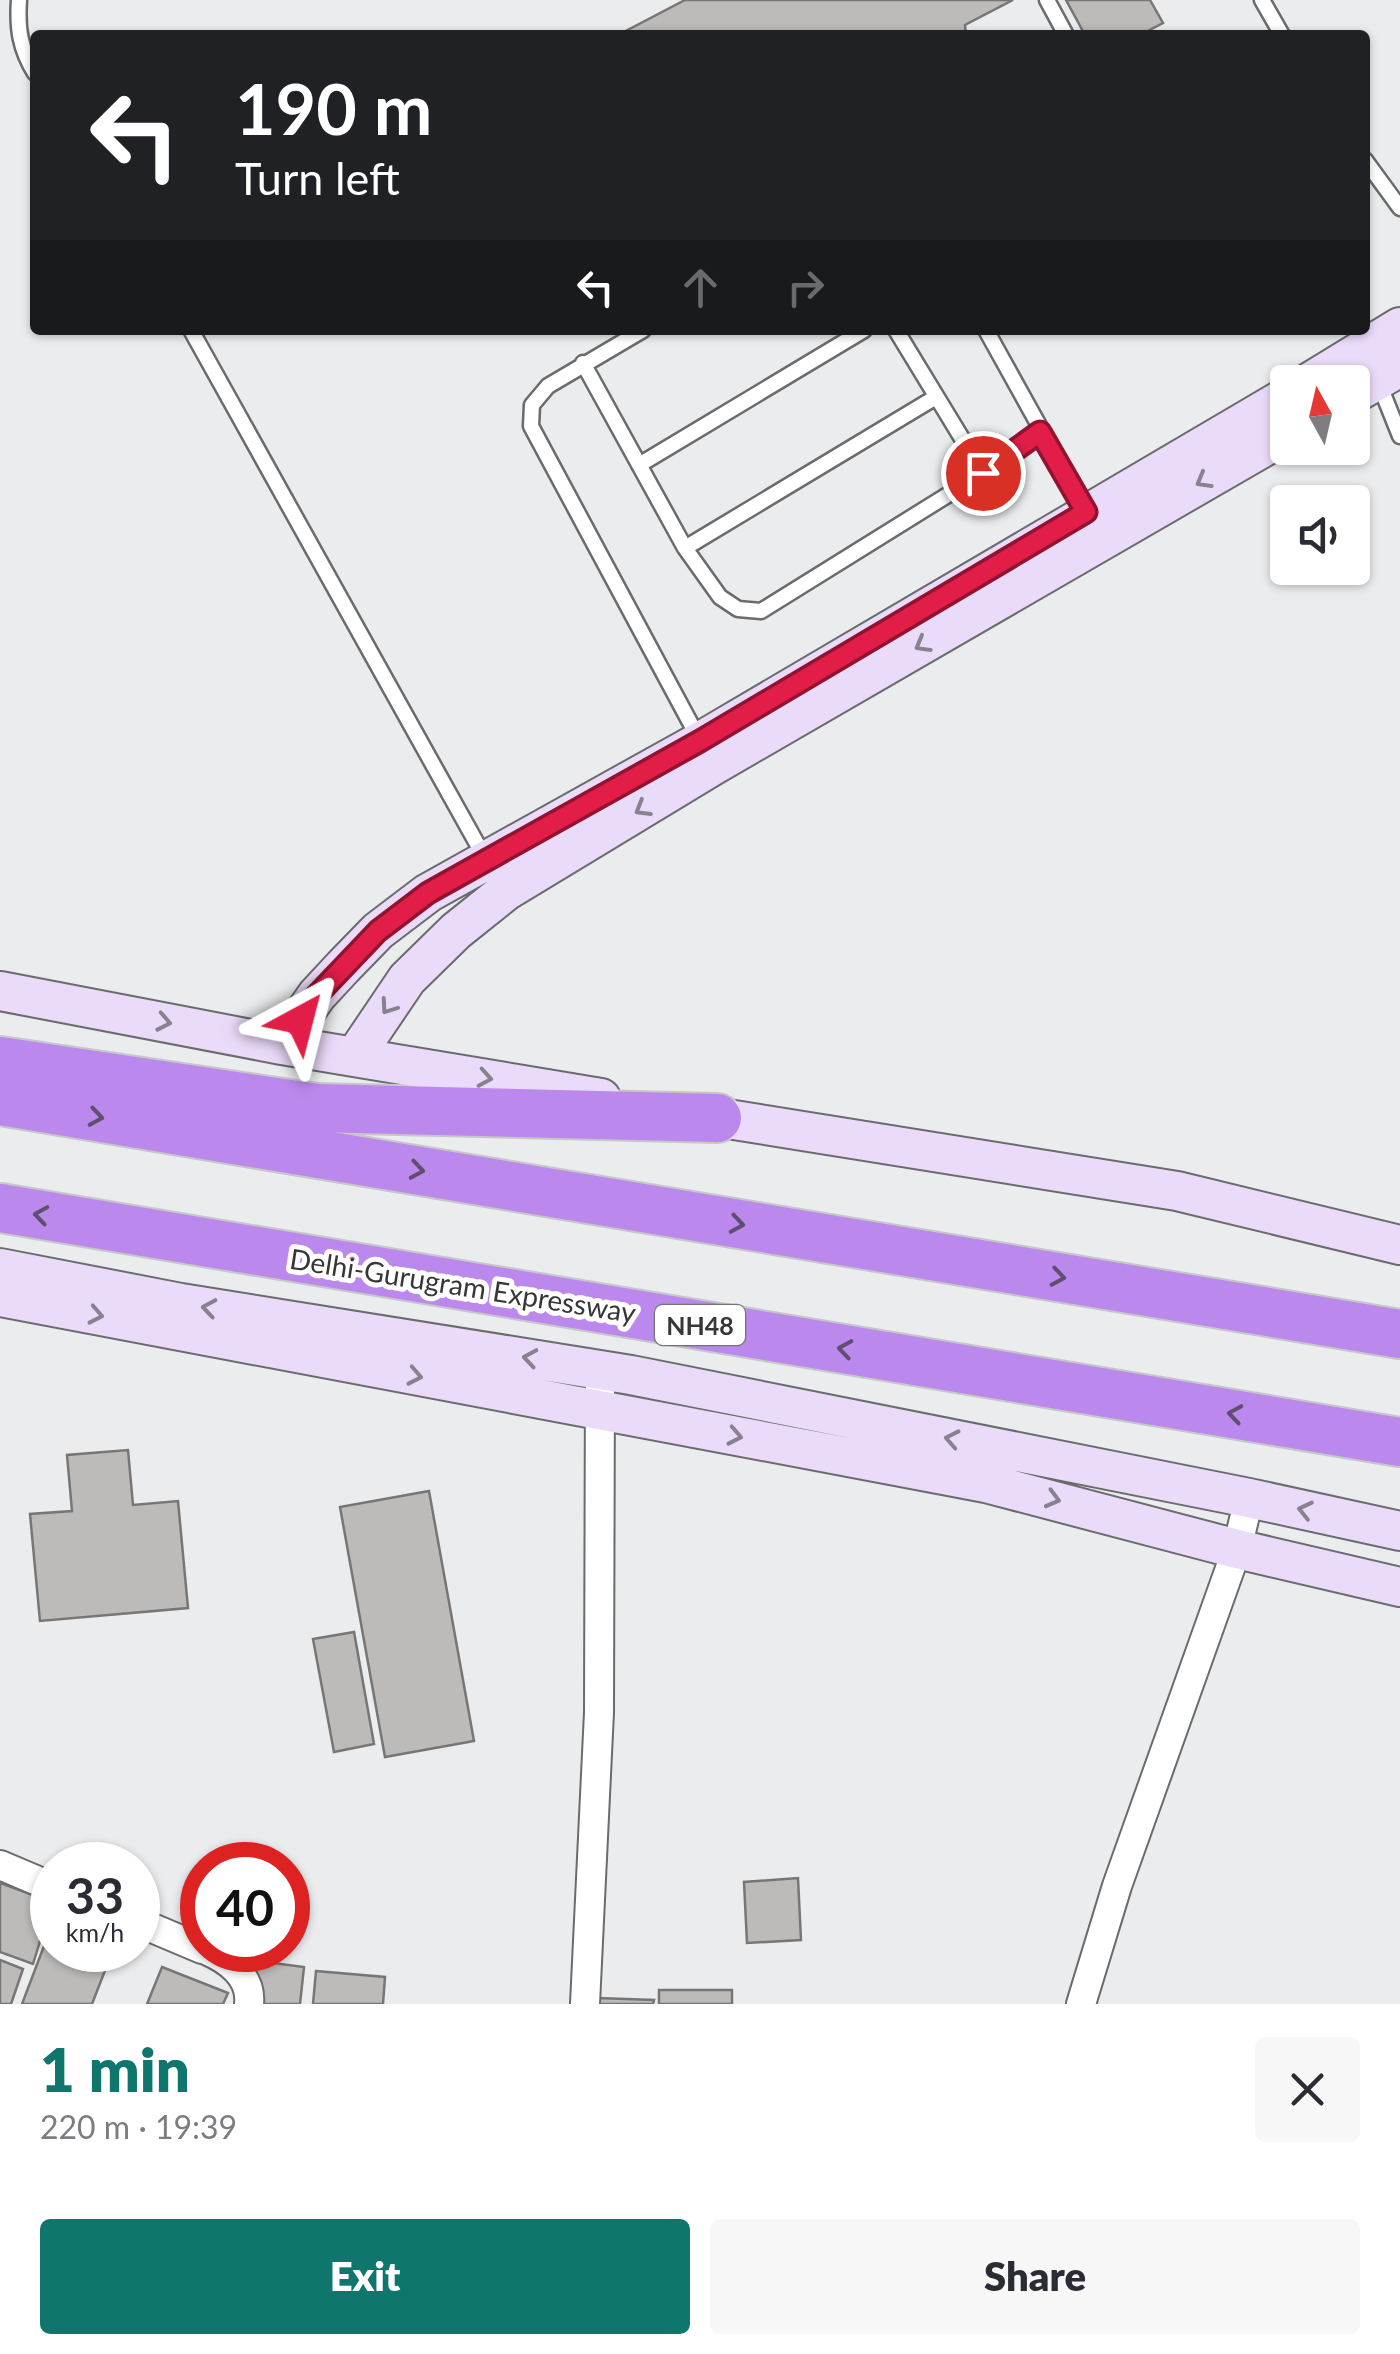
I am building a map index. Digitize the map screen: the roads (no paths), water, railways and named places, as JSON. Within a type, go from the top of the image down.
[{"type":"highway","points":[[0,1060],[317,1108],[717,1118]]},
{"type":"highway","points":[[0,1101],[1400,1334]]},
{"type":"highway","name":"Delhi-Gurugram Expressway","points":[[0,1208],[1400,1442]]},
{"type":"street","points":[[1338,365],[1400,327]]},
{"type":"street","points":[[708,753],[1086,512],[1270,406]]},
{"type":"street","points":[[282,1045],[317,995],[378,931],[428,893],[496,876],[708,753],[1270,442]]},
{"type":"street","points":[[354,1056],[408,980],[456,931],[496,876]]},
{"type":"street","points":[[0,990],[282,1045],[1177,1191],[1400,1245]]},
{"type":"street","points":[[0,1268],[181,1303],[600,1370],[1249,1498],[1400,1532]]},
{"type":"street","points":[[0,1297],[1003,1486],[1237,1549],[1400,1587]]},
{"type":"street","points":[[585,2004],[599,1712],[600,1370]]},
{"type":"street","points":[[1081,2004],[1117,1886],[1237,1549],[1249,1498]]},
{"type":"street","points":[[0,1865],[30,1877]]},
{"type":"street","points":[[237,1972],[247,1983],[249,2002]]},
{"type":"lane","points":[[19,0],[17,28],[30,64]]},
{"type":"lane","points":[[1047,0],[1063,30]]},
{"type":"lane","points":[[1262,0],[1279,30]]},
{"type":"lane","points":[[1370,167],[1400,208]]},
{"type":"lane","points":[[194,335],[496,876]]},
{"type":"lane","points":[[634,335],[548,386],[532,405],[530,426],[708,753]]},
{"type":"lane","points":[[639,465],[856,335]]},
{"type":"lane","points":[[899,335],[983,473]]},
{"type":"lane","points":[[989,335],[1086,512]]},
{"type":"lane","points":[[583,363],[685,548],[720,596],[738,609],[761,611],[983,473],[1040,432]]},
{"type":"lane","points":[[1377,381],[1400,436]]},
{"type":"lane","points":[[685,548],[936,397]]}]
